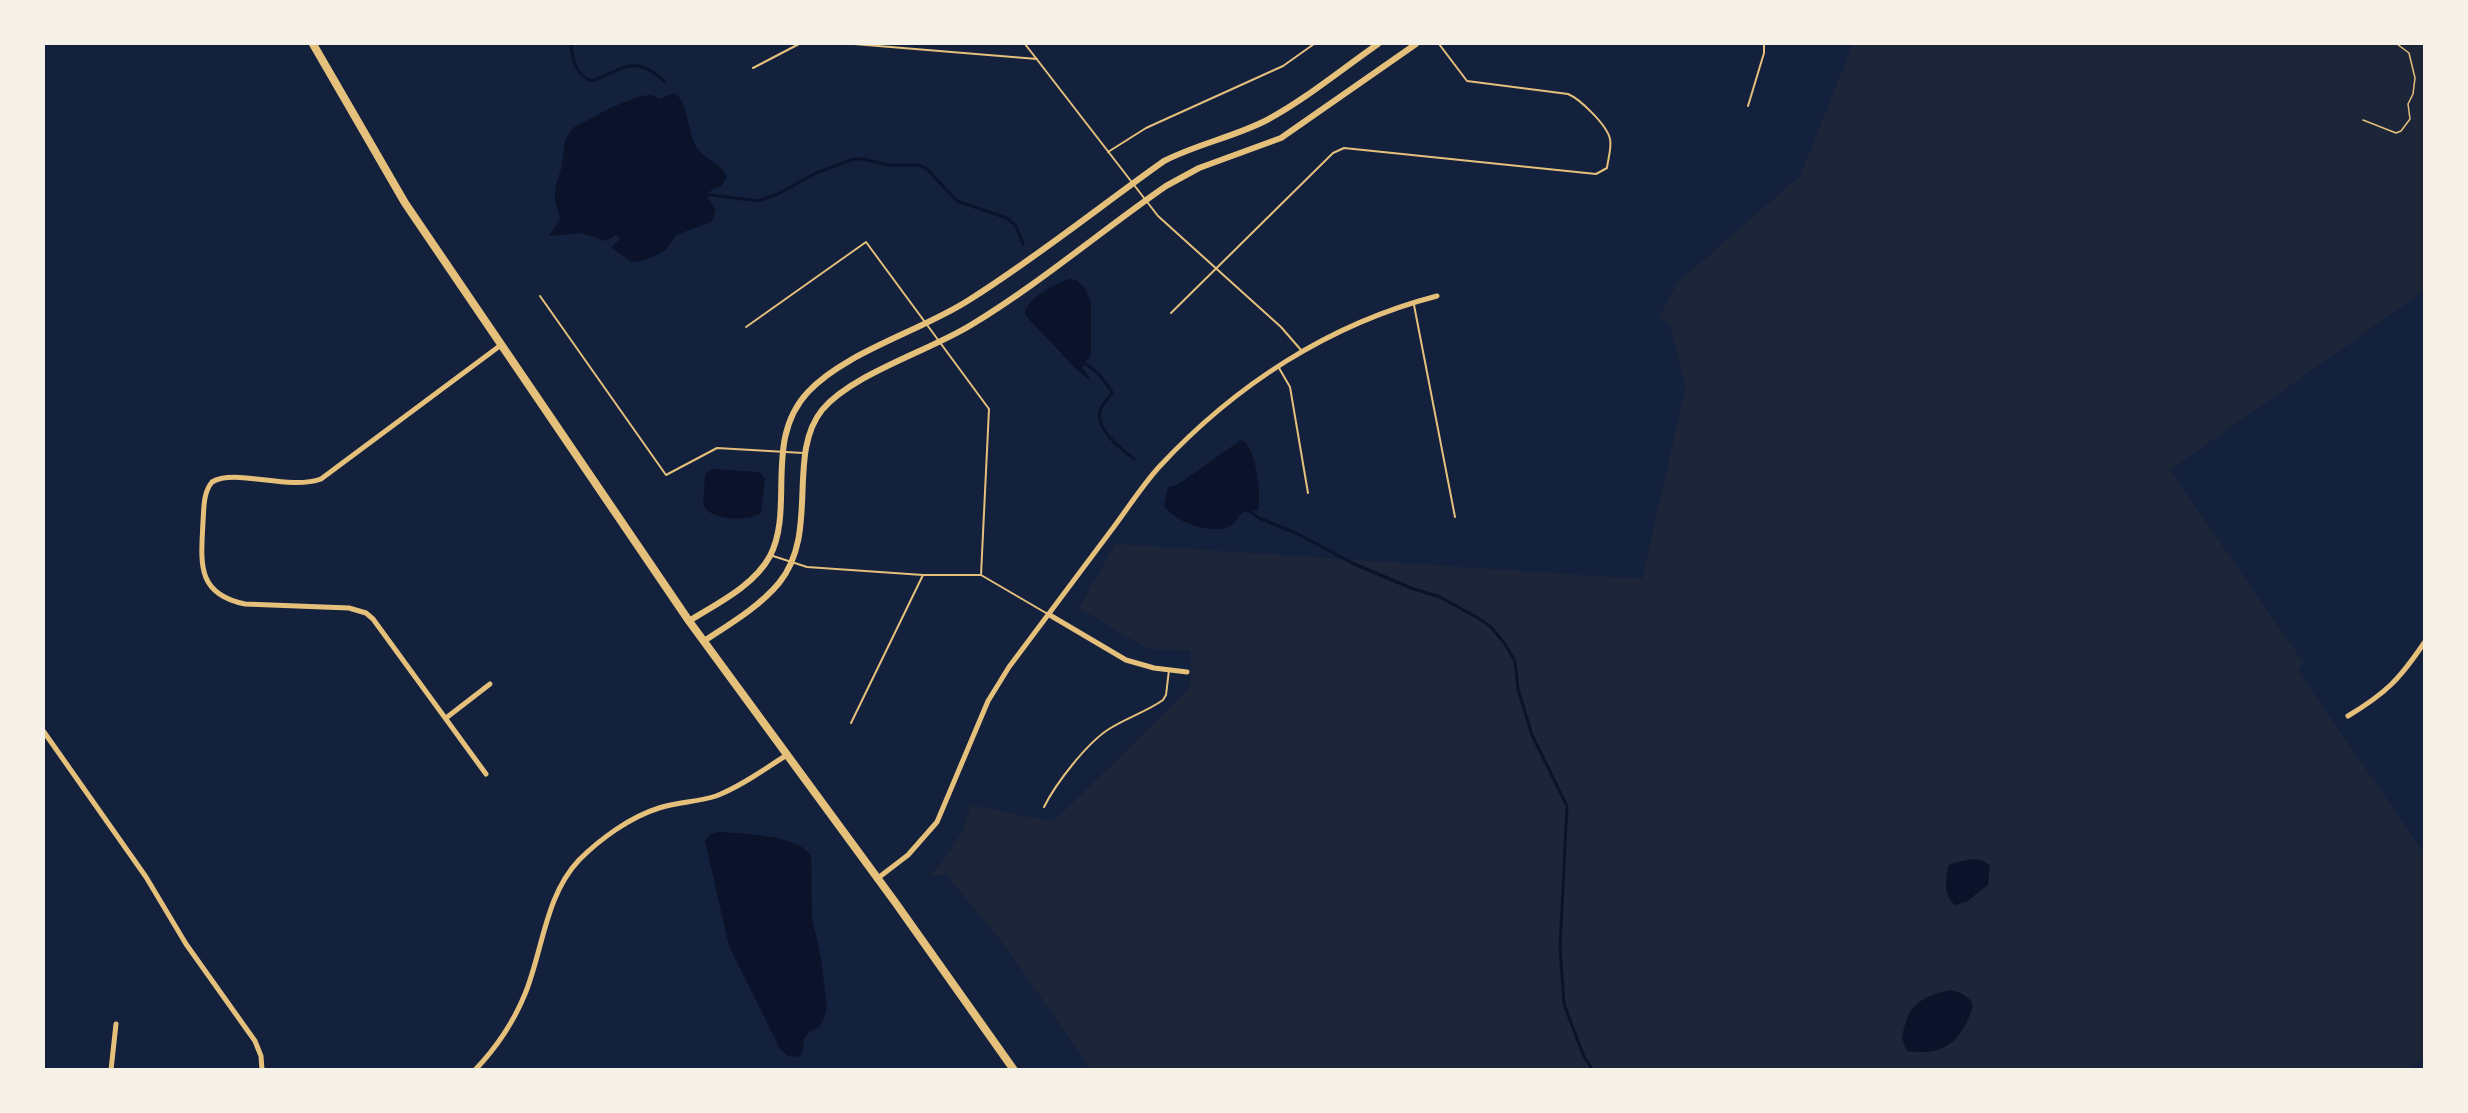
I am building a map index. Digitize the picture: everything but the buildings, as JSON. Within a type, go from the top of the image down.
[{"type":"main road","points":[[313,44],[385,169],[426,233],[689,621],[878,878],[1014,1070]]},
{"type":"street","points":[[689,621],[733,593],[760,570],[770,555],[778,526],[782,452],[792,416],[805,394],[820,379],[845,363],[968,301],[1164,161],[1188,149],[1267,120],[1378,44]]},
{"type":"street","points":[[704,641],[759,603],[780,582],[799,542],[806,453],[813,426],[822,411],[840,393],[861,380],[971,325],[1145,201],[1199,168],[1281,138],[1416,44]]},
{"type":"street","points":[[878,878],[915,848],[937,822],[988,701],[1009,667],[1157,469],[1196,429],[1232,398],[1302,350],[1350,326],[1414,302],[1437,296]]},
{"type":"street","points":[[486,774],[380,627],[366,613],[349,608],[245,604],[229,601],[215,592],[206,580],[201,555],[205,495],[212,482],[225,478],[299,484],[321,478],[501,345]]},
{"type":"street","points":[[1048,614],[1126,660],[1154,668],[1187,672]]},
{"type":"street","points":[[2348,716],[2380,697],[2404,673],[2424,643]]},
{"type":"street","points":[[446,718],[490,684]]},
{"type":"street","points":[[44,732],[146,877],[186,944],[255,1041],[261,1056],[262,1070]]},
{"type":"street","points":[[475,1070],[490,1054],[525,994],[553,903],[578,861],[597,844],[638,816],[660,807],[715,796],[743,783],[787,754]]},
{"type":"street","points":[[111,1070],[116,1024]]},
{"type":"lane","points":[[753,68],[799,44]]},
{"type":"lane","points":[[854,44],[1037,59]]},
{"type":"lane","points":[[1025,44],[1158,216],[1281,327],[1302,350]]},
{"type":"lane","points":[[1108,152],[1146,128],[1283,66],[1314,44]]},
{"type":"lane","points":[[1171,313],[1333,153],[1344,148],[1596,174],[1607,168],[1611,141],[1606,130],[1577,98],[1568,94],[1467,81],[1439,44]]},
{"type":"lane","points":[[1748,106],[1764,52],[1764,44]]},
{"type":"lane","points":[[746,327],[866,242],[928,323],[989,409],[981,575]]},
{"type":"lane","points":[[540,296],[666,475],[717,448],[806,453]]},
{"type":"lane","points":[[1414,302],[1455,517]]},
{"type":"lane","points":[[1278,365],[1290,387],[1308,493]]},
{"type":"lane","points":[[770,555],[807,567],[923,575],[981,575],[1048,614]]},
{"type":"lane","points":[[851,723],[923,575]]},
{"type":"lane","points":[[1044,807],[1056,786],[1088,748],[1107,730],[1163,700],[1166,695],[1169,670]]},
{"type":"path","points":[[2363,120],[2396,133],[2410,119],[2408,104],[2415,87],[2415,78],[2409,52],[2397,44]]},
{"type":"shaded area","points":[[1851,44],[2424,44],[2424,291],[2170,470],[2303,662],[2298,671],[2424,853],[2424,1059],[2409,1069],[1091,1069],[1008,950],[947,875],[930,875],[955,843],[971,805],[1053,822],[1190,688],[1191,650],[1148,649],[1079,608],[1115,544],[1642,579],[1686,386],[1670,324],[1659,317],[1678,282],[1800,176]]},
{"type":"shaded area","points":[[674,93],[683,102],[697,148],[721,168],[727,177],[721,186],[707,193],[716,210],[711,222],[676,235],[666,250],[655,256],[631,262],[611,247],[620,239],[616,235],[606,241],[581,233],[549,236],[560,219],[555,201],[555,188],[562,166],[565,140],[573,128],[612,107],[641,96],[651,95],[660,99]]},
{"type":"shaded area","points":[[1069,279],[1076,280],[1084,287],[1091,301],[1091,355],[1082,367],[1089,380],[1026,316],[1025,311],[1038,295]]},
{"type":"shaded area","points":[[1241,440],[1251,451],[1257,472],[1258,510],[1244,512],[1229,527],[1218,529],[1192,525],[1169,512],[1164,506],[1168,487],[1177,485]]},
{"type":"shaded area","points":[[712,469],[760,472],[765,479],[761,513],[739,519],[721,517],[707,510],[703,505],[705,474]]},
{"type":"shaded area","points":[[719,832],[781,839],[803,848],[811,855],[812,918],[821,958],[827,1007],[819,1027],[809,1032],[804,1039],[802,1054],[797,1057],[788,1056],[780,1049],[729,946],[705,841],[710,834]]},
{"type":"shaded area","points":[[1973,859],[1990,865],[1988,885],[1966,902],[1955,905],[1947,892],[1948,866]]},
{"type":"shaded area","points":[[1951,990],[1967,997],[1973,1006],[1963,1029],[1950,1044],[1941,1049],[1907,1051],[1902,1039],[1911,1011],[1922,1000]]},
{"type":"waterway","points":[[571,44],[578,71],[592,81],[629,66],[645,68],[664,81]]},
{"type":"waterway","points":[[703,194],[758,201],[778,194],[816,173],[854,159],[887,165],[919,165],[927,169],[957,201],[1007,218],[1016,226],[1023,244]]},
{"type":"waterway","points":[[1083,362],[1098,373],[1112,392],[1101,408],[1100,416],[1104,430],[1134,459]]},
{"type":"waterway","points":[[1248,510],[1259,518],[1298,534],[1352,563],[1411,588],[1440,597],[1491,627],[1505,644],[1515,661],[1518,689],[1532,735],[1567,806],[1560,947],[1564,1004],[1584,1057],[1593,1070]]}]
